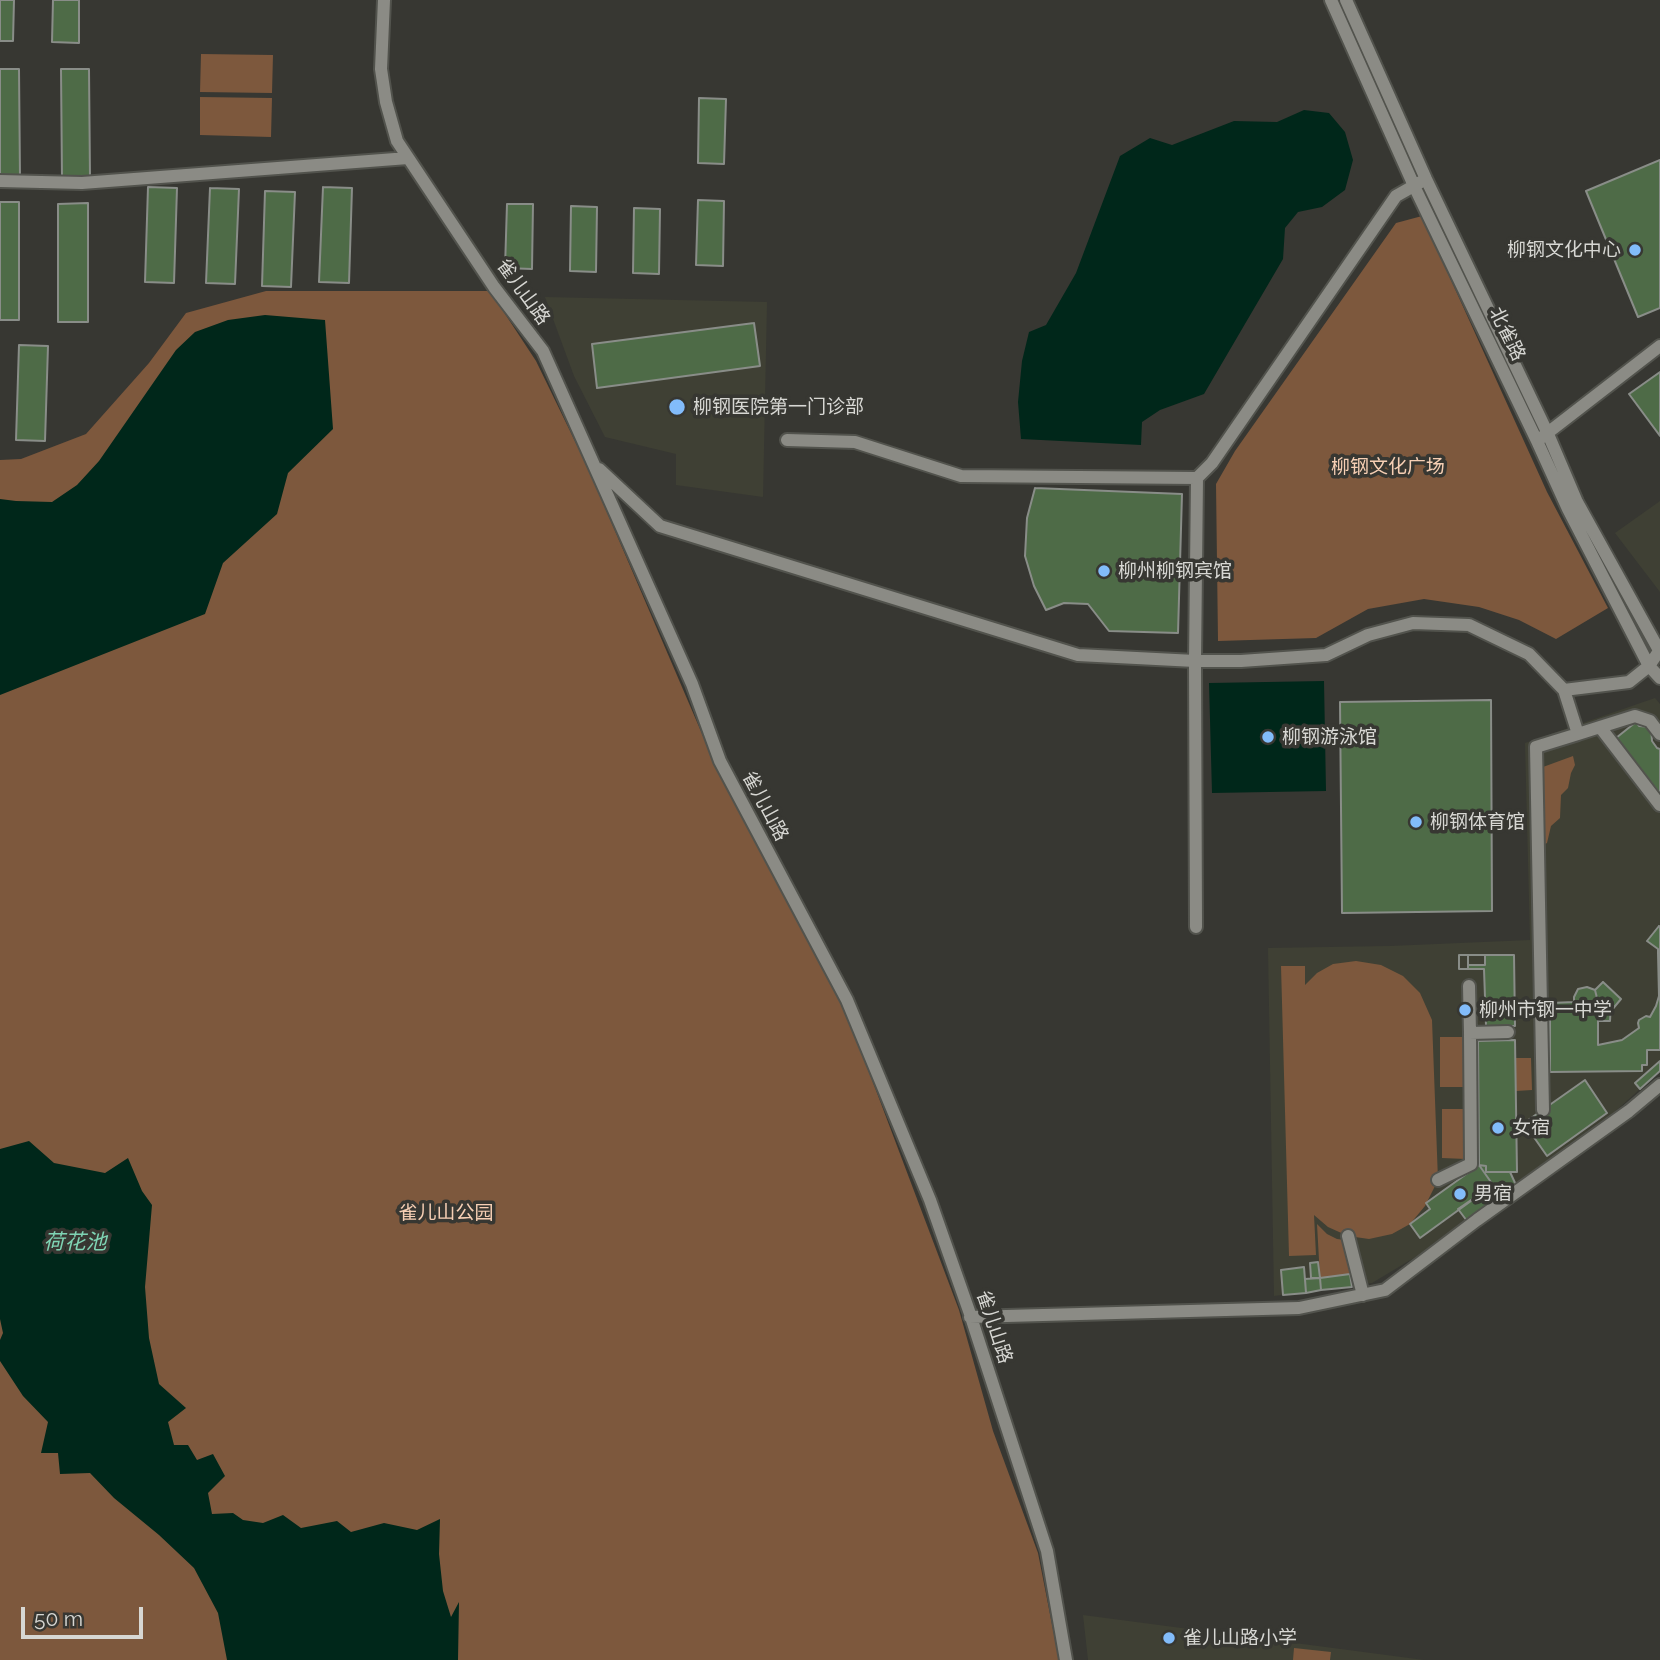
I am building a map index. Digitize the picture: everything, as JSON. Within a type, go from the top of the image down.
[{"type":"street","name":"雀儿山路","points":[[384,0],[381,69],[386,102],[397,141],[494,287],[543,352],[692,684],[720,761],[847,1000],[930,1200],[1047,1551],[1066,1660]]},
{"type":"street","name":"北雀路","points":[[1331,0],[1414,186],[1542,437],[1660,651]]},
{"type":"street","name":"北雀路","points":[[1346,0],[1542,437],[1568,509],[1649,666],[1660,678]]},
{"type":"street","points":[[0,181],[82,183],[408,158]]},
{"type":"street","points":[[1196,927],[1197,478],[1212,463],[1396,196],[1426,179]]},
{"type":"street","points":[[1542,437],[1660,346]]},
{"type":"street","points":[[787,440],[855,442],[961,476],[1197,478]]},
{"type":"street","points":[[594,464],[660,526],[1078,655],[1195,661],[1326,655],[1368,635],[1413,623],[1469,625],[1529,654],[1564,690],[1578,734]]},
{"type":"street","points":[[1564,690],[1629,682],[1649,666],[1660,651]]},
{"type":"street","points":[[1543,1110],[1536,747],[1635,716],[1650,721],[1660,734]]},
{"type":"street","points":[[1601,727],[1660,805]]},
{"type":"street","points":[[1438,1180],[1471,1164],[1469,986]]},
{"type":"street","points":[[1470,1033],[1508,1032]]},
{"type":"street","points":[[970,1317],[1299,1308],[1385,1290],[1629,1111],[1660,1085]]},
{"type":"street","points":[[1348,1236],[1363,1295]]},
{"type":"shaded area","name":"柳钢医院第一门诊部","points":[[545,297],[767,302],[763,497],[676,485],[676,454],[605,437],[574,376]]},
{"type":"shaded area","points":[[1660,501],[1660,592],[1615,533]]},
{"type":"shaded area","name":"柳州市钢一中学","points":[[1655,698],[1660,704],[1660,1071],[1599,1126],[1427,1250],[1372,1283],[1274,1296],[1268,948],[1530,940],[1525,743]]},
{"type":"shaded area","name":"雀儿山路小学","points":[[1083,1615],[1424,1660],[1088,1660]]},
{"type":"green space","points":[[201,54],[273,55],[272,93],[200,92]]},
{"type":"green space","points":[[200,97],[272,98],[271,137],[200,135]]},
{"type":"green space","name":"柳钢文化广场","points":[[1422,216],[1547,492],[1608,608],[1556,639],[1519,620],[1479,607],[1424,599],[1368,609],[1316,638],[1218,641],[1216,484],[1235,451],[1396,223]]},
{"type":"green space","name":"雀儿山公园","points":[[266,291],[490,291],[536,361],[588,468],[715,764],[843,1003],[959,1310],[993,1431],[1038,1553],[1059,1660],[0,1660],[0,460],[21,459],[86,434],[149,363],[186,313]]},
{"type":"green space","points":[[1573,756],[1575,765],[1568,788],[1561,795],[1560,818],[1551,826],[1547,843],[1543,845],[1543,767]]},
{"type":"green space","points":[[1356,961],[1381,965],[1403,976],[1420,993],[1432,1020],[1438,1180],[1425,1206],[1410,1224],[1392,1234],[1369,1239],[1348,1236],[1328,1227],[1314,1215],[1316,1255],[1289,1256],[1281,966],[1305,966],[1305,985],[1317,973],[1333,964]]},
{"type":"green space","points":[[1440,1037],[1463,1037],[1463,1087],[1440,1087]]},
{"type":"green space","points":[[1515,1058],[1531,1058],[1532,1090],[1516,1091]]},
{"type":"green space","points":[[1442,1109],[1466,1109],[1466,1159],[1442,1158]]},
{"type":"green space","points":[[1317,1224],[1327,1234],[1345,1240],[1350,1274],[1320,1278]]},
{"type":"green space","points":[[1294,1648],[1331,1652],[1330,1660],[1293,1660]]},
{"type":"water","points":[[1304,110],[1329,113],[1345,132],[1353,160],[1345,190],[1322,207],[1298,212],[1285,228],[1283,259],[1204,394],[1160,410],[1142,422],[1141,445],[1021,439],[1018,402],[1022,361],[1029,332],[1046,325],[1076,273],[1120,156],[1150,138],[1172,145],[1234,121],[1277,122]]},
{"type":"water","points":[[265,315],[325,320],[333,429],[288,473],[277,514],[223,563],[205,614],[0,695],[0,499],[52,502],[77,485],[99,461],[176,350],[195,332],[228,320]]},
{"type":"water","name":"柳钢游泳馆","points":[[1324,681],[1326,791],[1212,793],[1209,683]]},
{"type":"water","name":"荷花池","points":[[29,1141],[54,1163],[105,1173],[128,1158],[142,1191],[152,1205],[145,1287],[149,1338],[159,1384],[186,1408],[168,1422],[174,1445],[188,1445],[197,1460],[213,1454],[225,1476],[208,1493],[212,1514],[233,1513],[243,1520],[263,1523],[283,1515],[301,1528],[337,1521],[351,1532],[384,1523],[417,1530],[440,1519],[439,1554],[443,1591],[451,1617],[459,1602],[458,1660],[227,1660],[218,1613],[194,1568],[114,1498],[90,1473],[60,1474],[58,1453],[41,1453],[48,1422],[23,1396],[0,1361],[0,1340],[3,1333],[0,1319],[0,1149]]},
{"type":"building","points":[[0,0],[14,0],[13,41],[0,41]]},
{"type":"building","points":[[53,0],[79,0],[79,43],[52,42]]},
{"type":"building","points":[[0,69],[19,69],[20,179],[0,179]]},
{"type":"building","points":[[61,69],[89,69],[90,179],[62,180]]},
{"type":"building","points":[[699,98],[726,99],[724,164],[698,163]]},
{"type":"building","name":"柳钢文化中心","points":[[1660,160],[1660,308],[1638,317],[1586,191]]},
{"type":"building","points":[[148,187],[177,188],[174,283],[145,282]]},
{"type":"building","points":[[323,187],[352,188],[349,283],[319,282]]},
{"type":"building","points":[[210,188],[239,189],[235,284],[206,283]]},
{"type":"building","points":[[265,191],[295,192],[291,287],[262,286]]},
{"type":"building","points":[[698,200],[724,201],[723,266],[696,265]]},
{"type":"building","points":[[0,202],[19,202],[19,320],[0,320]]},
{"type":"building","points":[[88,203],[88,322],[58,322],[58,204]]},
{"type":"building","points":[[507,204],[533,204],[532,269],[505,268]]},
{"type":"building","points":[[571,206],[597,207],[596,272],[570,271]]},
{"type":"building","points":[[634,208],[660,209],[659,274],[633,273]]},
{"type":"building","points":[[754,323],[760,366],[597,388],[592,344]]},
{"type":"building","points":[[19,345],[48,346],[45,441],[16,440]]},
{"type":"building","points":[[1660,372],[1660,436],[1629,394]]},
{"type":"building","name":"柳州柳钢宾馆","points":[[1035,488],[1182,494],[1178,633],[1109,631],[1088,604],[1064,603],[1046,610],[1034,586],[1025,556],[1027,518]]},
{"type":"building","name":"柳钢体育馆","points":[[1491,700],[1492,911],[1342,913],[1340,702]]},
{"type":"building","points":[[1636,722],[1639,726],[1651,727],[1652,741],[1660,749],[1660,794],[1616,738]]},
{"type":"building","points":[[1659,926],[1658,953],[1658,949],[1647,941]]},
{"type":"building","points":[[1660,953],[1660,1050],[1647,1050],[1647,1065],[1642,1065],[1642,1071],[1550,1072],[1550,1003],[1574,1002],[1578,989],[1587,987],[1595,990],[1598,1002],[1611,1002],[1610,1021],[1598,1021],[1598,1045],[1622,1040],[1639,1028],[1639,1020],[1650,1017],[1656,1006],[1659,996]]},
{"type":"building","points":[[1459,955],[1514,955],[1515,1026],[1486,1026],[1484,969],[1459,969]]},
{"type":"building","points":[[1459,955],[1468,955],[1468,969],[1459,969]]},
{"type":"building","points":[[1468,955],[1485,955],[1485,965],[1468,965]]},
{"type":"building","points":[[1603,982],[1621,999],[1611,1011],[1611,1002],[1598,1002],[1595,990]]},
{"type":"building","name":"女宿","points":[[1515,1040],[1517,1172],[1486,1172],[1486,1166],[1479,1165],[1478,1041]]},
{"type":"building","points":[[1660,1061],[1660,1071],[1640,1089],[1635,1083]]},
{"type":"building","points":[[1585,1080],[1607,1113],[1547,1156],[1524,1123]]},
{"type":"building","name":"男宿","points":[[1479,1165],[1493,1185],[1420,1238],[1410,1224],[1430,1209],[1426,1203]]},
{"type":"building","points":[[1479,1165],[1486,1166],[1486,1172],[1510,1172],[1516,1185],[1467,1221],[1458,1209],[1493,1185]]},
{"type":"building","points":[[1318,1262],[1320,1278],[1311,1278],[1310,1263]]},
{"type":"building","points":[[1304,1267],[1306,1293],[1283,1295],[1281,1270]]},
{"type":"building","points":[[1350,1274],[1352,1287],[1321,1290],[1320,1278]]},
{"type":"building","points":[[1320,1278],[1321,1290],[1306,1293],[1305,1279]]},
{"type":"place","name":"柳钢文化中心","points":[[1635,250]]},
{"type":"place","name":"柳钢医院第一门诊部","points":[[677,407]]},
{"type":"place","name":"柳州柳钢宾馆","points":[[1104,571]]},
{"type":"place","name":"柳钢游泳馆","points":[[1268,737]]},
{"type":"place","name":"柳钢体育馆","points":[[1416,822]]},
{"type":"place","name":"柳州市钢一中学","points":[[1465,1010]]},
{"type":"place","name":"女宿","points":[[1498,1128]]},
{"type":"place","name":"男宿","points":[[1460,1194]]},
{"type":"place","name":"雀儿山路小学","points":[[1169,1638]]}]
